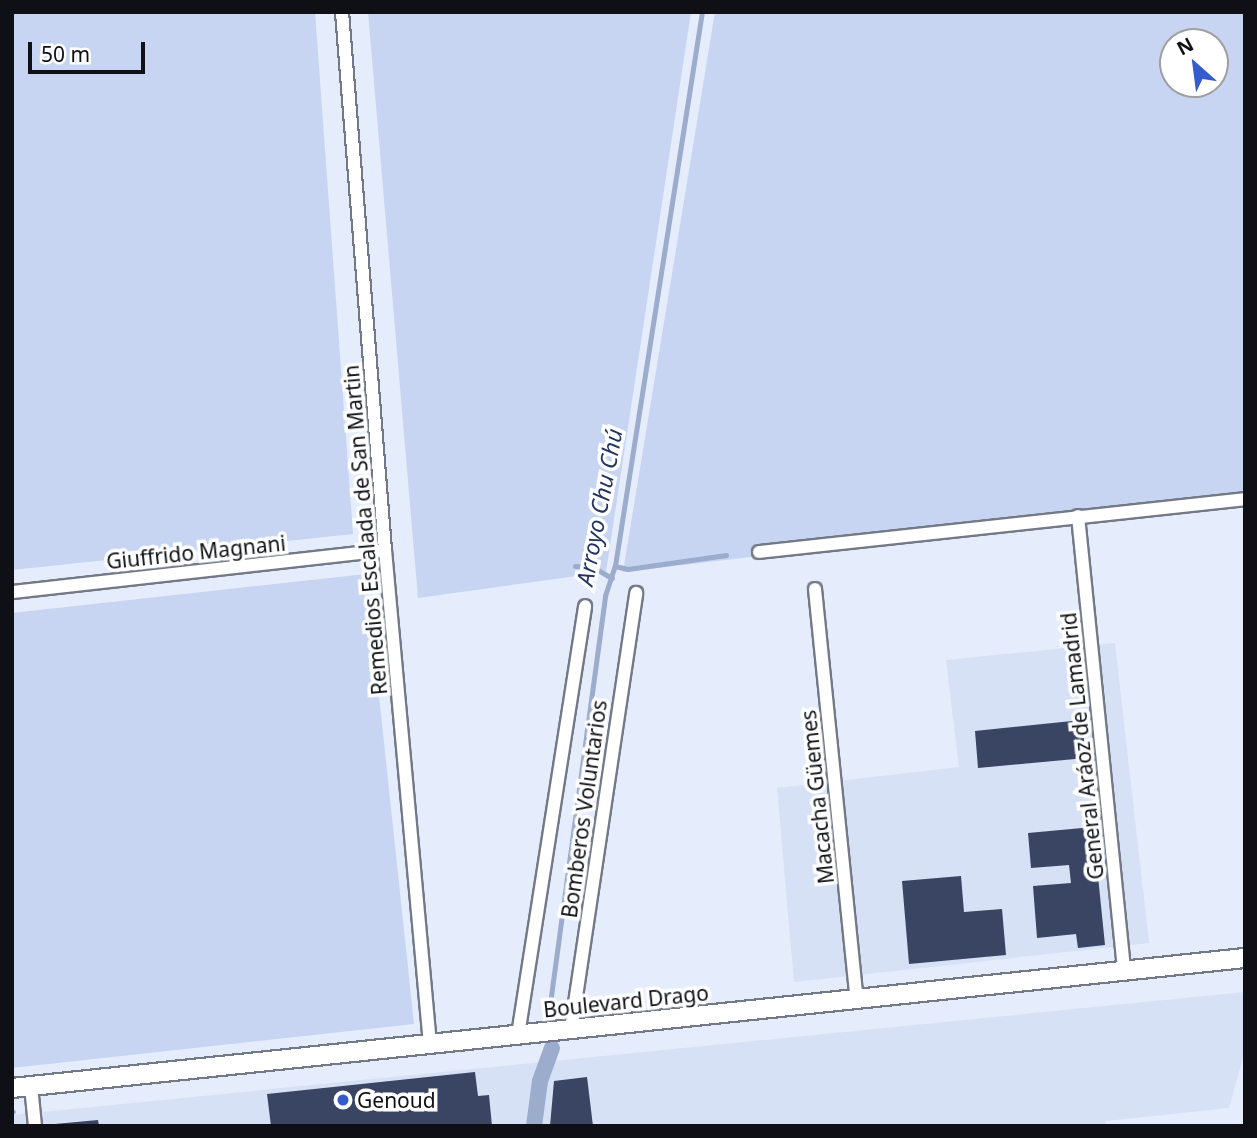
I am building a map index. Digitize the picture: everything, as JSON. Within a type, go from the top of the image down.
[{"type":"main road","name":"Boulevard Drago","points":[[12,1088],[1245,958]]},
{"type":"street","name":"Remedios Escalada de San Martin","points":[[342,12],[385,550],[430,1045]]},
{"type":"street","points":[[760,552],[1245,499]]},
{"type":"street","name":"General Aráoz de Lamadrid","points":[[1078,516],[1124,972]]},
{"type":"street","name":"Giuffrido Magnani","points":[[12,592],[385,550]]},
{"type":"street","name":"Macacha Güemes","points":[[815,589],[857,1000]]},
{"type":"street","name":"Bomberos Voluntarios","points":[[568,1030],[636,593]]},
{"type":"street","name":"Bomberos Voluntarios","points":[[525,1034],[585,606]]},
{"type":"street","points":[[31,1086],[35,1126]]},
{"type":"shaded area","points":[[12,12],[315,12],[353,534],[12,570]]},
{"type":"shaded area","points":[[368,12],[691,12],[606,572],[418,598]]},
{"type":"shaded area","points":[[715,12],[1245,12],[1245,499],[623,572]]},
{"type":"shaded area","points":[[366,574],[414,1024],[12,1068],[12,613]]},
{"type":"shaded area","points":[[1115,643],[1149,943],[794,982],[777,788],[959,767],[946,660]]},
{"type":"shaded area","points":[[1245,992],[1245,1050],[1229,1108],[1106,1121],[1106,1125],[12,1126],[12,1115]]},
{"type":"building","points":[[1082,720],[1086,758],[978,768],[975,731]]},
{"type":"building","points":[[1093,827],[1105,945],[1078,948],[1076,934],[1037,938],[1033,886],[1071,883],[1069,865],[1031,868],[1028,833]]},
{"type":"building","points":[[961,876],[964,912],[1002,909],[1006,955],[909,964],[902,881]]},
{"type":"building","points":[[475,1072],[478,1096],[489,1095],[492,1126],[271,1126],[267,1094]]},
{"type":"building","points":[[587,1077],[593,1126],[550,1126],[554,1081]]},
{"type":"building","points":[[98,1120],[99,1126],[55,1126],[55,1124]]},
{"type":"waterway","name":"Arroyo Chu Chú","points":[[549,1011],[605,596],[615,566],[702,12]]},
{"type":"waterway","points":[[615,566],[628,569],[726,555]]},
{"type":"waterway","points":[[575,566],[593,567],[612,578]]},
{"type":"waterway","name":"Arroyo Chu Chú","points":[[534,1126],[540,1081],[552,1048]]},
{"type":"place","name":"Genoud","points":[[343,1100]]}]
